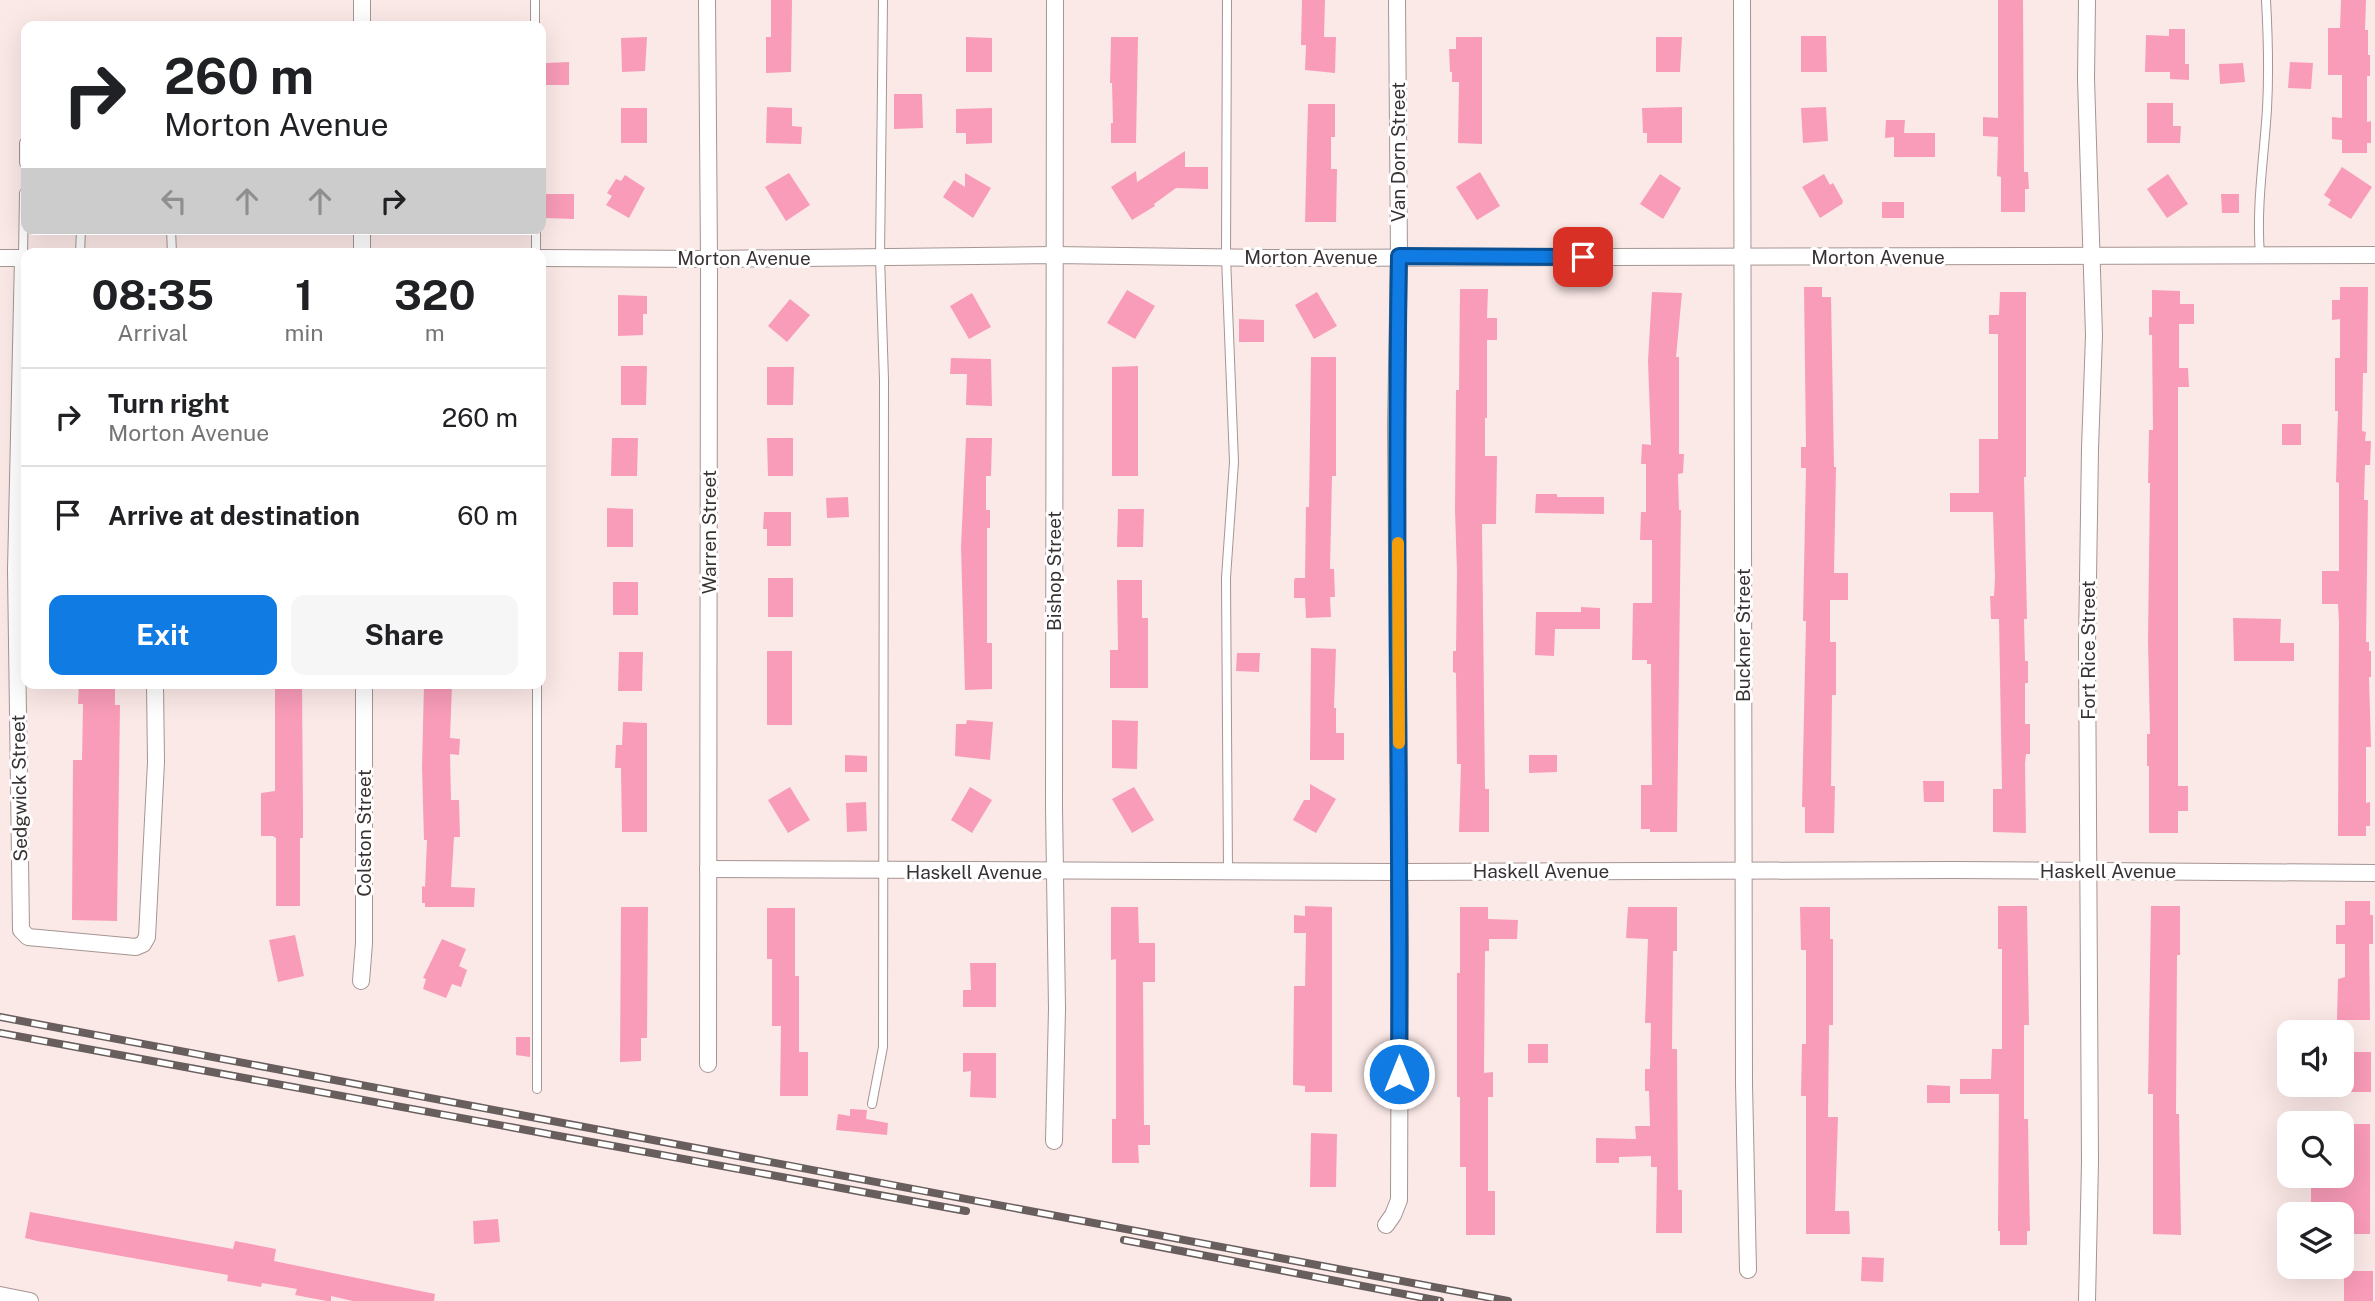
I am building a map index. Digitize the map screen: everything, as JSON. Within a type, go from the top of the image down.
[{"type":"street","points":[[362,0],[362,21]]},
{"type":"street","name":"Warren Street","points":[[707,0],[708,1064]]},
{"type":"street","name":"Bishop Street","points":[[1054,1142],[1057,1009],[1055,0]]},
{"type":"street","name":"Van Dorn Street","points":[[1386,1225],[1399,1200],[1397,0]]},
{"type":"street","name":"Buckner Street","points":[[1742,0],[1744,872],[1748,1270]]},
{"type":"street","name":"Fort Rice Street","points":[[2087,0],[2086,79],[2094,334],[2087,644],[2090,1162],[2087,1301]]},
{"type":"street","name":"Morton Avenue","points":[[546,258],[1054,255],[2375,255]]},
{"type":"street","points":[[0,258],[21,258]]},
{"type":"street","name":"Sedgwick Street","points":[[21,464],[16,570],[21,930],[27,937],[136,947],[143,944],[147,937],[156,761],[155,689]]},
{"type":"street","name":"Colston Street","points":[[361,981],[364,929],[364,689]]},
{"type":"street","name":"Haskell Avenue","points":[[708,869],[881,872],[1951,870],[2375,873]]},
{"type":"street","points":[[0,1295],[30,1301]]},
{"type":"lane","points":[[535,0],[536,21]]},
{"type":"lane","points":[[873,1104],[883,1047],[881,872],[884,819],[884,380],[880,257],[883,0]]},
{"type":"lane","points":[[1227,0],[1226,257],[1234,462],[1226,579],[1228,872]]},
{"type":"lane","points":[[2260,256],[2257,220],[2267,108],[2266,0]]},
{"type":"lane","points":[[537,689],[537,1089]]},
{"type":"building","points":[[771,0],[792,0],[791,72],[766,73],[766,37],[771,37]]},
{"type":"building","points":[[1302,0],[1325,0],[1324,37],[1336,37],[1335,73],[1305,70],[1306,45],[1301,45]]},
{"type":"building","points":[[1998,0],[2023,0],[2024,172],[2028,172],[2029,189],[2025,189],[2025,212],[2001,212],[2001,177],[1997,176],[1998,137],[1983,136],[1983,117],[1998,118]]},
{"type":"building","points":[[2341,0],[2366,0],[2365,30],[2368,30],[2370,55],[2367,122],[2371,121],[2371,143],[2367,143],[2367,153],[2342,153],[2342,140],[2332,139],[2332,117],[2342,118],[2342,75],[2328,75],[2328,28],[2340,28]]},
{"type":"building","points":[[2169,29],[2185,29],[2185,64],[2189,64],[2189,80],[2170,79],[2170,72],[2145,72],[2146,35],[2169,36]]},
{"type":"building","points":[[1801,36],[1826,36],[1827,72],[1801,72]]},
{"type":"building","points":[[647,37],[645,71],[622,72],[621,38]]},
{"type":"building","points":[[966,37],[992,38],[992,72],[966,72]]},
{"type":"building","points":[[1111,37],[1138,37],[1136,143],[1111,143]]},
{"type":"building","points":[[1456,37],[1482,37],[1482,144],[1458,143],[1459,82],[1452,82],[1449,49],[1456,49]]},
{"type":"building","points":[[1656,37],[1682,37],[1680,72],[1656,72]]},
{"type":"building","points":[[569,62],[569,85],[546,85],[546,63]]},
{"type":"building","points":[[2290,62],[2313,63],[2311,89],[2288,88]]},
{"type":"building","points":[[2243,63],[2245,82],[2220,84],[2219,64]]},
{"type":"building","points":[[894,94],[922,94],[923,128],[894,129]]},
{"type":"building","points":[[2147,103],[2173,103],[2173,126],[2181,126],[2180,143],[2147,143]]},
{"type":"building","points":[[1308,104],[1335,104],[1331,169],[1337,169],[1336,222],[1305,222]]},
{"type":"building","points":[[767,107],[792,108],[792,126],[802,127],[801,144],[766,143]]},
{"type":"building","points":[[1682,107],[1682,143],[1647,143],[1647,133],[1643,133],[1642,108]]},
{"type":"building","points":[[1826,107],[1828,141],[1803,143],[1801,108]]},
{"type":"building","points":[[621,108],[647,108],[647,143],[621,143]]},
{"type":"building","points":[[992,108],[992,143],[966,144],[966,133],[956,133],[956,109]]},
{"type":"building","points":[[1886,120],[1905,120],[1904,133],[1935,133],[1935,157],[1894,157],[1894,137],[1885,138]]},
{"type":"building","points":[[1185,151],[1185,167],[1208,167],[1208,189],[1176,188],[1154,204],[1155,206],[1132,220],[1111,187],[1136,171],[1137,182]]},
{"type":"building","points":[[2342,167],[2372,187],[2351,219],[2328,205],[2331,200],[2324,195]]},
{"type":"building","points":[[1480,172],[1500,206],[1477,220],[1456,187]]},
{"type":"building","points":[[789,173],[810,205],[786,221],[765,187]]},
{"type":"building","points":[[965,173],[991,188],[973,218],[943,197],[954,180],[965,187]]},
{"type":"building","points":[[1660,174],[1681,188],[1663,219],[1640,204]]},
{"type":"building","points":[[1824,174],[1830,185],[1833,183],[1843,201],[1820,218],[1802,187]]},
{"type":"building","points":[[2168,174],[2188,204],[2167,218],[2147,189]]},
{"type":"building","points":[[625,175],[645,188],[629,218],[606,205],[612,196],[607,193],[616,179],[621,181]]},
{"type":"building","points":[[546,194],[574,194],[574,219],[546,218]]},
{"type":"building","points":[[2221,194],[2239,194],[2239,213],[2222,213]]},
{"type":"building","points":[[1882,202],[1904,202],[1904,218],[1882,218]]},
{"type":"building","points":[[1804,287],[1822,287],[1822,297],[1831,297],[1836,467],[1834,573],[1848,573],[1848,600],[1830,600],[1830,642],[1836,642],[1836,695],[1832,695],[1831,786],[1835,786],[1834,833],[1805,833],[1805,807],[1802,807],[1806,621],[1803,621],[1806,468],[1801,468],[1801,447],[1806,447]]},
{"type":"building","points":[[2340,287],[2368,287],[2367,373],[2363,373],[2362,431],[2366,432],[2365,441],[2371,441],[2370,465],[2365,465],[2364,500],[2368,500],[2366,642],[2369,642],[2371,651],[2371,747],[2366,747],[2366,803],[2370,802],[2370,826],[2366,826],[2366,836],[2338,836],[2338,604],[2322,604],[2322,571],[2339,571],[2335,358],[2340,358],[2340,319],[2332,320],[2332,300],[2340,300]]},
{"type":"building","points":[[1460,289],[1488,289],[1487,318],[1497,318],[1497,340],[1487,340],[1485,418],[1485,456],[1497,456],[1496,524],[1482,524],[1485,789],[1489,789],[1489,832],[1459,832],[1461,764],[1457,764],[1456,673],[1453,672],[1453,651],[1456,651],[1456,390],[1459,390]]},
{"type":"building","points":[[1127,290],[1155,306],[1135,339],[1107,323]]},
{"type":"building","points":[[2152,290],[2180,291],[2180,304],[2194,304],[2194,324],[2179,324],[2179,368],[2188,368],[2189,387],[2178,387],[2178,786],[2188,786],[2188,811],[2178,811],[2178,833],[2149,833],[2148,483],[2149,430],[2153,430],[2152,335],[2149,335]]},
{"type":"building","points":[[1317,292],[1337,326],[1314,339],[1295,305]]},
{"type":"building","points":[[1652,292],[1682,293],[1676,357],[1679,357],[1679,454],[1684,454],[1683,473],[1678,474],[1681,510],[1677,832],[1650,832],[1650,829],[1641,829],[1641,785],[1652,785],[1651,664],[1647,664],[1647,660],[1632,660],[1633,603],[1652,603],[1652,540],[1640,540],[1641,512],[1646,512],[1646,464],[1641,464],[1642,444],[1651,445],[1648,361]]},
{"type":"building","points":[[2000,292],[2026,292],[2024,477],[2027,619],[2024,619],[2025,661],[2028,661],[2025,724],[2030,724],[2030,754],[2026,754],[2025,764],[2026,833],[1993,832],[1993,789],[2002,789],[1999,619],[1991,619],[1990,596],[1994,596],[1995,578],[1993,512],[1950,512],[1950,493],[1979,493],[1979,439],[1998,439],[1998,334],[1989,334],[1989,315],[1999,315]]},
{"type":"building","points":[[972,293],[991,327],[969,339],[950,306]]},
{"type":"building","points":[[618,295],[647,296],[647,314],[643,314],[643,335],[618,336]]},
{"type":"building","points":[[790,299],[810,315],[787,342],[768,326]]},
{"type":"building","points":[[1239,319],[1264,320],[1264,342],[1239,342]]},
{"type":"building","points":[[1311,357],[1336,357],[1336,476],[1332,476],[1330,569],[1334,569],[1335,597],[1330,597],[1331,617],[1306,618],[1305,598],[1294,598],[1294,581],[1295,578],[1305,578]]},
{"type":"building","points":[[951,358],[991,359],[992,406],[966,405],[967,374],[950,374]]},
{"type":"building","points":[[621,366],[647,366],[646,405],[621,405]]},
{"type":"building","points":[[1138,366],[1138,476],[1112,476],[1112,367]]},
{"type":"building","points":[[767,367],[794,367],[793,405],[767,405]]},
{"type":"building","points":[[2282,424],[2301,424],[2301,445],[2282,445]]},
{"type":"building","points":[[612,438],[638,438],[637,476],[611,476]]},
{"type":"building","points":[[767,438],[793,438],[793,476],[768,476]]},
{"type":"building","points":[[966,438],[992,438],[991,476],[986,476],[986,510],[990,510],[990,528],[987,528],[987,643],[992,643],[992,689],[965,690],[961,547]]},
{"type":"building","points":[[1536,494],[1604,497],[1604,514],[1535,513]]},
{"type":"building","points":[[848,497],[849,517],[827,518],[826,498]]},
{"type":"building","points":[[607,508],[633,509],[633,547],[607,547]]},
{"type":"building","points":[[1118,509],[1144,509],[1143,547],[1117,547]]},
{"type":"building","points":[[764,512],[791,512],[791,546],[767,546],[767,529],[763,529]]},
{"type":"building","points":[[768,578],[793,578],[793,617],[768,617]]},
{"type":"building","points":[[1117,580],[1142,580],[1142,618],[1148,618],[1148,688],[1110,688],[1110,650],[1118,650]]},
{"type":"building","points":[[613,582],[638,582],[638,615],[613,615]]},
{"type":"building","points":[[1581,607],[1600,608],[1600,629],[1555,629],[1554,656],[1535,655],[1536,612],[1581,612]]},
{"type":"building","points":[[2233,618],[2281,619],[2280,643],[2294,643],[2294,661],[2234,661]]},
{"type":"building","points":[[1311,648],[1336,649],[1334,708],[1336,733],[1344,733],[1344,760],[1310,760]]},
{"type":"building","points":[[767,651],[792,651],[792,725],[767,725]]},
{"type":"building","points":[[619,652],[643,652],[642,691],[618,691]]},
{"type":"building","points":[[1237,653],[1260,653],[1259,672],[1236,671]]},
{"type":"building","points":[[79,689],[115,689],[115,705],[120,705],[117,921],[72,920],[73,760],[82,760],[83,704],[78,704]]},
{"type":"building","points":[[275,689],[302,689],[303,838],[300,838],[300,906],[276,906],[276,838],[261,836],[261,793],[275,791]]},
{"type":"building","points":[[424,689],[452,689],[450,738],[460,739],[459,755],[450,754],[451,800],[459,800],[460,837],[454,837],[451,887],[475,888],[474,907],[425,907],[425,903],[422,903],[427,840],[424,840]]},
{"type":"building","points":[[967,720],[993,722],[990,760],[955,756],[956,724],[966,724]]},
{"type":"building","points":[[1112,720],[1138,721],[1137,769],[1112,768]]},
{"type":"building","points":[[623,722],[647,723],[647,832],[622,832],[621,768],[615,768],[616,745],[622,745]]},
{"type":"building","points":[[845,755],[867,756],[867,772],[845,772]]},
{"type":"building","points":[[1529,755],[1557,755],[1557,772],[1529,773]]},
{"type":"building","points":[[1923,781],[1944,781],[1944,802],[1924,802]]},
{"type":"building","points":[[1310,784],[1336,799],[1316,833],[1293,820],[1304,800],[1310,800]]},
{"type":"building","points":[[790,787],[810,820],[788,833],[768,800]]},
{"type":"building","points":[[970,787],[992,800],[972,833],[951,820]]},
{"type":"building","points":[[1134,787],[1154,820],[1132,833],[1112,799]]},
{"type":"building","points":[[866,802],[867,831],[847,832],[846,803]]},
{"type":"building","points":[[2345,901],[2370,901],[2373,944],[2369,944],[2370,1020],[2337,1020],[2338,979],[2345,977],[2345,944],[2336,944],[2336,925],[2345,925]]},
{"type":"building","points":[[1305,906],[1332,907],[1332,1092],[1305,1092],[1305,1086],[1293,1085],[1294,986],[1305,986],[1306,933],[1294,933],[1294,915],[1305,916]]},
{"type":"building","points":[[1998,906],[2027,906],[2029,1025],[2024,1025],[2024,1119],[2028,1119],[2030,1231],[2027,1231],[2027,1245],[2000,1245],[1999,1094],[1960,1094],[1960,1079],[1991,1079],[1992,1049],[2002,1049],[2002,949],[1998,949]]},
{"type":"building","points":[[2151,906],[2180,906],[2176,1114],[2179,1114],[2181,1235],[2153,1234],[2153,1094],[2148,1094]]},
{"type":"building","points":[[621,907],[648,907],[647,1038],[641,1038],[641,1061],[620,1062]]},
{"type":"building","points":[[1111,907],[1138,907],[1139,943],[1155,943],[1155,982],[1143,982],[1144,1125],[1150,1125],[1150,1145],[1138,1145],[1139,1163],[1112,1163],[1112,1119],[1116,1119],[1116,959],[1111,960]]},
{"type":"building","points":[[1460,907],[1488,907],[1488,919],[1518,920],[1517,939],[1489,939],[1489,951],[1485,951],[1484,1073],[1493,1072],[1493,1097],[1488,1097],[1488,1191],[1495,1191],[1495,1235],[1466,1235],[1466,1167],[1460,1167],[1460,1097],[1457,1097]]},
{"type":"building","points":[[1628,907],[1677,907],[1677,951],[1673,951],[1672,1049],[1677,1049],[1678,1190],[1682,1190],[1682,1233],[1656,1233],[1657,1167],[1651,1167],[1651,1156],[1619,1157],[1619,1163],[1596,1163],[1596,1138],[1636,1139],[1635,1126],[1650,1126],[1649,1091],[1645,1091],[1645,1069],[1650,1069],[1651,1023],[1645,1023],[1648,939],[1626,938]]},
{"type":"building","points":[[1800,907],[1830,907],[1830,939],[1833,939],[1833,1025],[1829,1025],[1828,1117],[1838,1117],[1835,1211],[1849,1211],[1850,1234],[1806,1234],[1806,1096],[1801,1096],[1802,1044],[1806,1044],[1806,950],[1801,950]]},
{"type":"building","points":[[767,908],[795,908],[795,976],[799,976],[799,1052],[808,1052],[808,1096],[780,1096],[781,1026],[772,1026],[772,959],[767,959]]},
{"type":"building","points":[[295,935],[304,976],[278,982],[269,940]]},
{"type":"building","points":[[442,939],[466,949],[459,966],[467,970],[461,987],[452,984],[446,998],[423,989],[426,979],[423,978]]},
{"type":"building","points":[[970,963],[996,963],[996,1007],[963,1007],[963,990],[971,990]]},
{"type":"building","points":[[516,1037],[530,1037],[530,1057],[516,1055]]},
{"type":"building","points":[[1528,1044],[1548,1044],[1548,1063],[1528,1063]]},
{"type":"building","points":[[2354,1052],[2371,1052],[2371,1092],[2354,1092]]},
{"type":"building","points":[[963,1053],[996,1053],[996,1098],[970,1097],[971,1071],[963,1072]]},
{"type":"building","points":[[1927,1085],[1950,1086],[1950,1103],[1927,1103]]},
{"type":"building","points":[[850,1109],[867,1110],[866,1119],[888,1123],[887,1135],[836,1130],[838,1114],[850,1116]]},
{"type":"building","points":[[2354,1124],[2370,1124],[2370,1234],[2354,1234],[2354,1202],[2311,1202],[2311,1188],[2354,1188]]},
{"type":"building","points":[[1311,1133],[1337,1134],[1336,1187],[1310,1187]]},
{"type":"building","points":[[30,1212],[233,1249],[235,1241],[276,1249],[274,1261],[435,1294],[434,1301],[353,1301],[331,1296],[331,1301],[327,1301],[295,1295],[297,1289],[262,1283],[261,1287],[227,1281],[228,1275],[37,1241],[25,1238]]},
{"type":"building","points":[[498,1219],[500,1242],[474,1244],[473,1221]]},
{"type":"building","points":[[1862,1257],[1884,1258],[1883,1282],[1861,1281]]},
{"type":"building","points":[[2354,1271],[2373,1271],[2373,1301],[2344,1301],[2344,1279],[2354,1279]]},
{"type":"railway","points":[[0,1017],[1508,1301]]},
{"type":"railway","points":[[0,1033],[966,1211]]},
{"type":"railway","points":[[1124,1240],[1440,1301]]},
{"type":"slow traffic","points":[[1398,543],[1399,743]]},
{"type":"route","points":[[1399,1074],[1396,424],[1399,256],[1583,257]]}]
